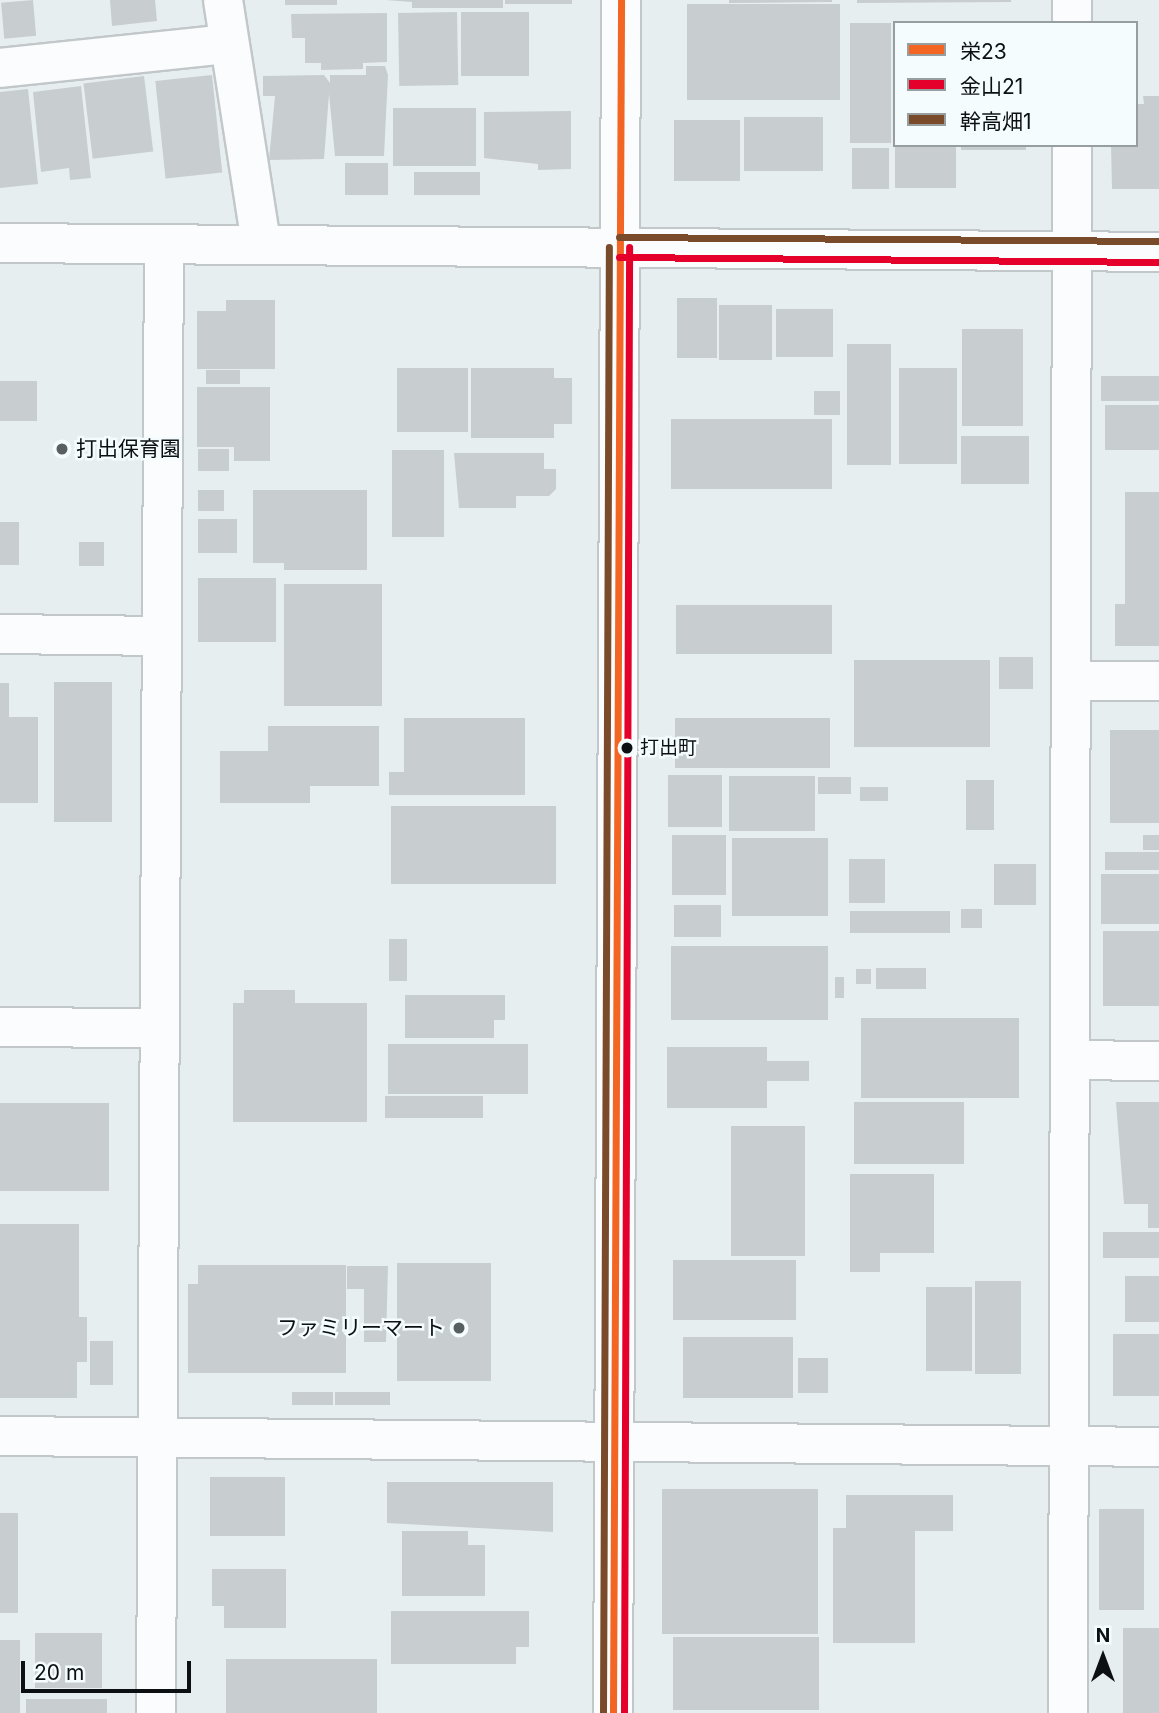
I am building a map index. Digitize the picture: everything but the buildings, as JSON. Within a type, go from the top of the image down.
[{"type":"street","points":[[223,0],[261,244]]},
{"type":"street","points":[[612,1713],[621,0]]},
{"type":"street","points":[[1072,0],[1072,21]]},
{"type":"street","points":[[0,68],[229,44]]},
{"type":"street","points":[[1068,1713],[1072,147]]},
{"type":"street","points":[[0,243],[1159,252]]},
{"type":"street","points":[[156,1713],[164,244]]},
{"type":"street","points":[[0,634],[162,636]]},
{"type":"street","points":[[1071,681],[1159,681]]},
{"type":"street","points":[[0,1027],[160,1028]]},
{"type":"street","points":[[1071,1060],[1159,1060]]},
{"type":"street","points":[[0,1436],[614,1439],[1159,1447]]},
{"type":"transit line","name":"栄23","points":[[613,1713],[621,0]]},
{"type":"transit line","name":"幹高畑1","points":[[619,237],[1159,241]]},
{"type":"transit line","name":"幹高畑1","points":[[603,1713],[609,247]]},
{"type":"transit line","name":"金山21","points":[[624,1713],[629,247]]},
{"type":"transit line","name":"金山21","points":[[619,257],[1159,262]]},
{"type":"place","name":"打出保育園","points":[[62,449]]},
{"type":"place","name":"打出町","points":[[627,748]]},
{"type":"place","name":"ファミリーマート","points":[[459,1328]]}]
